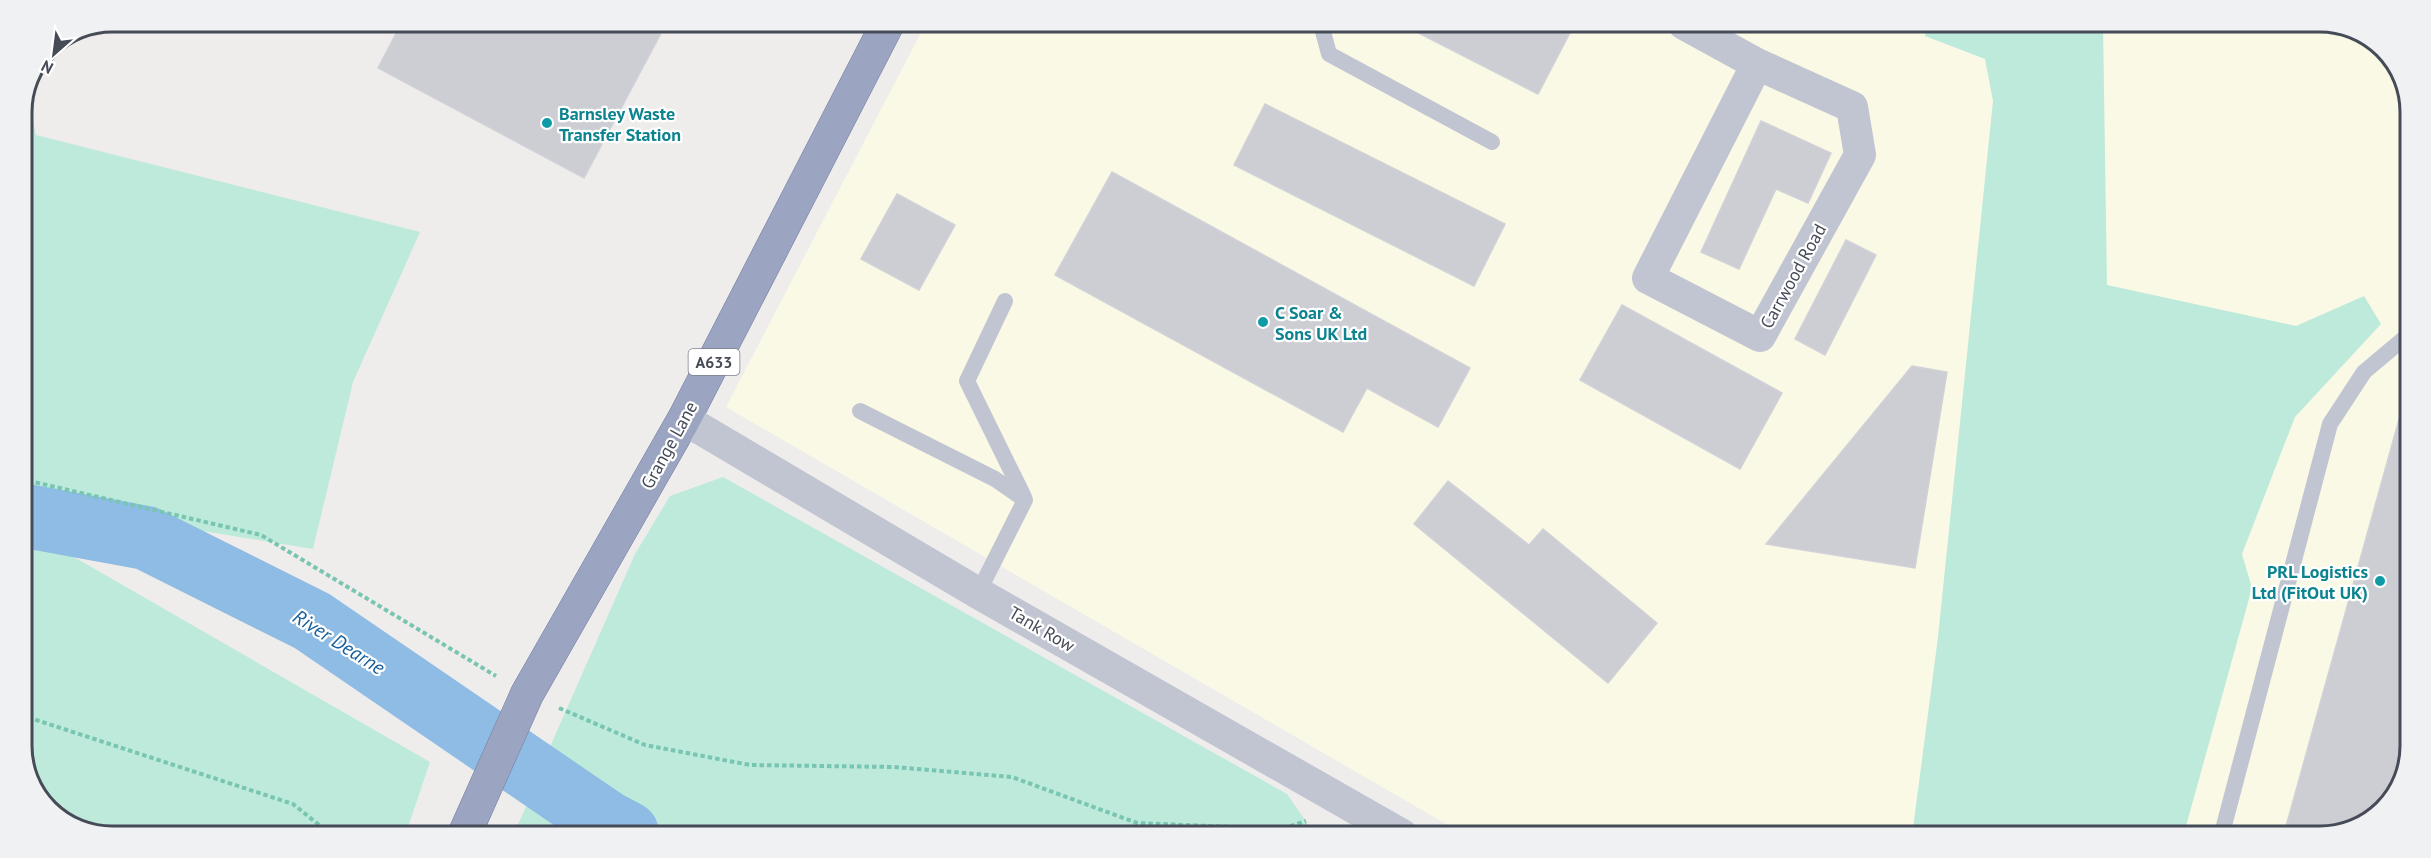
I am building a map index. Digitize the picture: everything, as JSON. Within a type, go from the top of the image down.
[{"type":"highway","name":"Grange Lane","points":[[469,824],[527,694],[684,419],[884,31]]},
{"type":"street","name":"Carrwood Road","points":[[1697,31],[1757,64],[1852,107],[1860,155],[1760,336],[1648,278],[1757,64]]},
{"type":"street","name":"Tank Row","points":[[684,419],[978,593],[1385,826]]},
{"type":"lane","points":[[1324,31],[1329,54],[1492,141]]},
{"type":"lane","points":[[1005,301],[967,381],[1025,500]]},
{"type":"lane","points":[[2225,826],[2330,424],[2364,372],[2399,342]]},
{"type":"lane","points":[[860,411],[986,474],[1025,500]]},
{"type":"lane","points":[[978,593],[1025,500]]},
{"type":"path","points":[[32,482],[261,535],[527,694],[645,745],[750,765],[894,767],[1012,777],[1137,823],[1210,826]]},
{"type":"path","points":[[32,719],[293,804],[320,826]]},
{"type":"path","points":[[1291,826],[1350,807]]},
{"type":"shaded area","points":[[922,31],[2330,32],[2360,42],[2376,55],[2389,71],[2397,90],[2399,106],[2399,757],[2391,782],[2380,799],[2355,818],[2330,826],[1449,826],[726,407]]},
{"type":"green space","points":[[1925,31],[2103,31],[2107,285],[2296,326],[2364,296],[2381,324],[2295,417],[2242,554],[2252,588],[2186,826],[1913,826],[1938,637],[1993,101],[1985,59],[1925,36]]},
{"type":"green space","points":[[32,116],[36,135],[420,232],[353,382],[313,549],[32,503]]},
{"type":"green space","points":[[723,477],[1287,794],[1309,826],[646,826],[600,807],[546,756],[635,554],[670,496]]},
{"type":"green space","points":[[32,545],[60,549],[430,762],[408,826],[101,826],[76,818],[63,810],[48,795],[42,787],[33,763]]},
{"type":"green space","points":[[530,798],[576,826],[517,826]]},
{"type":"building","name":"Barnsley Waste Transfer Station","points":[[397,31],[662,31],[584,178],[378,68]]},
{"type":"building","points":[[1415,31],[1571,31],[1538,94]]},
{"type":"building","points":[[1265,104],[1505,224],[1474,286],[1234,165]]},
{"type":"building","points":[[1761,121],[1831,153],[1808,203],[1776,189],[1739,269],[1701,252]]},
{"type":"building","name":"C Soar & Sons UK Ltd","points":[[1112,172],[1470,368],[1438,427],[1367,388],[1343,432],[1055,275]]},
{"type":"building","points":[[897,194],[955,225],[919,290],[861,259]]},
{"type":"building","points":[[1846,240],[1876,255],[1825,355],[1795,339]]},
{"type":"building","points":[[1622,305],[1782,393],[1740,469],[1580,380]]},
{"type":"building","points":[[1912,366],[1947,372],[1915,568],[1766,544]]},
{"type":"building","name":"PRL Logistics Ltd (FitOut UK)","points":[[2399,418],[2400,747],[2395,773],[2380,799],[2355,818],[2330,826],[2286,826]]},
{"type":"building","points":[[1448,481],[1529,545],[1543,529],[1657,623],[1608,683],[1414,524]]},
{"type":"waterway","name":"River Dearne","points":[[32,517],[146,538],[312,621],[614,826]]},
{"type":"place","name":"Barnsley Waste Transfer Station","points":[[547,123]]},
{"type":"place","name":"C Soar & Sons UK Ltd","points":[[1263,322]]},
{"type":"place","name":"PRL Logistics Ltd (FitOut UK)","points":[[2380,581]]}]
